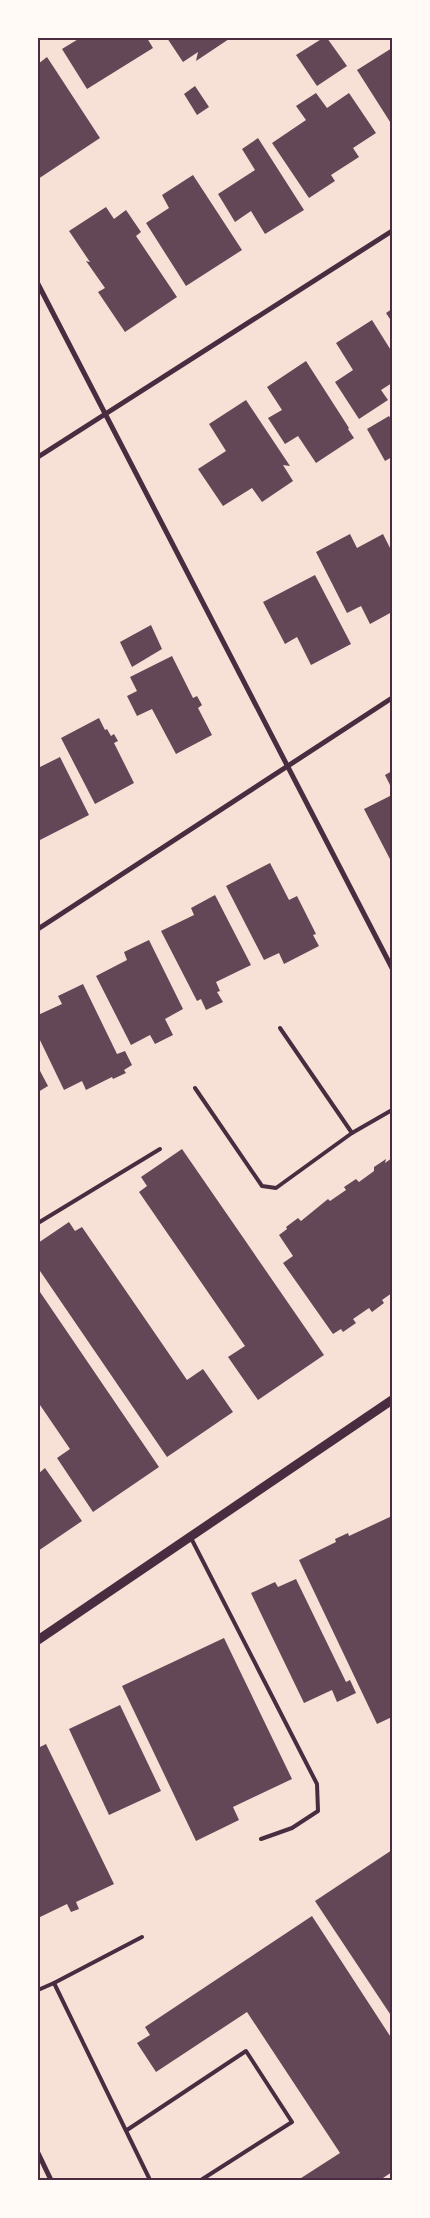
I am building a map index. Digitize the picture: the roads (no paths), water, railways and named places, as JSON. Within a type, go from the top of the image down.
[{"type":"street","points":[[38,457],[392,231]]},
{"type":"street","points":[[38,284],[392,968]]},
{"type":"street","points":[[38,929],[392,698]]},
{"type":"street","points":[[38,1640],[392,1400]]},
{"type":"street","points":[[38,2153],[51,2180]]},
{"type":"lane","points":[[280,1028],[352,1133]]},
{"type":"lane","points":[[195,1088],[262,1186],[276,1188],[352,1133],[392,1110]]},
{"type":"lane","points":[[38,1223],[160,1149]]},
{"type":"lane","points":[[190,1536],[317,1784],[318,1811],[292,1828],[261,1839]]},
{"type":"lane","points":[[38,1990],[142,1937]]},
{"type":"lane","points":[[54,1983],[150,2180]]},
{"type":"lane","points":[[127,2130],[246,2051],[292,2122],[201,2180]]}]
